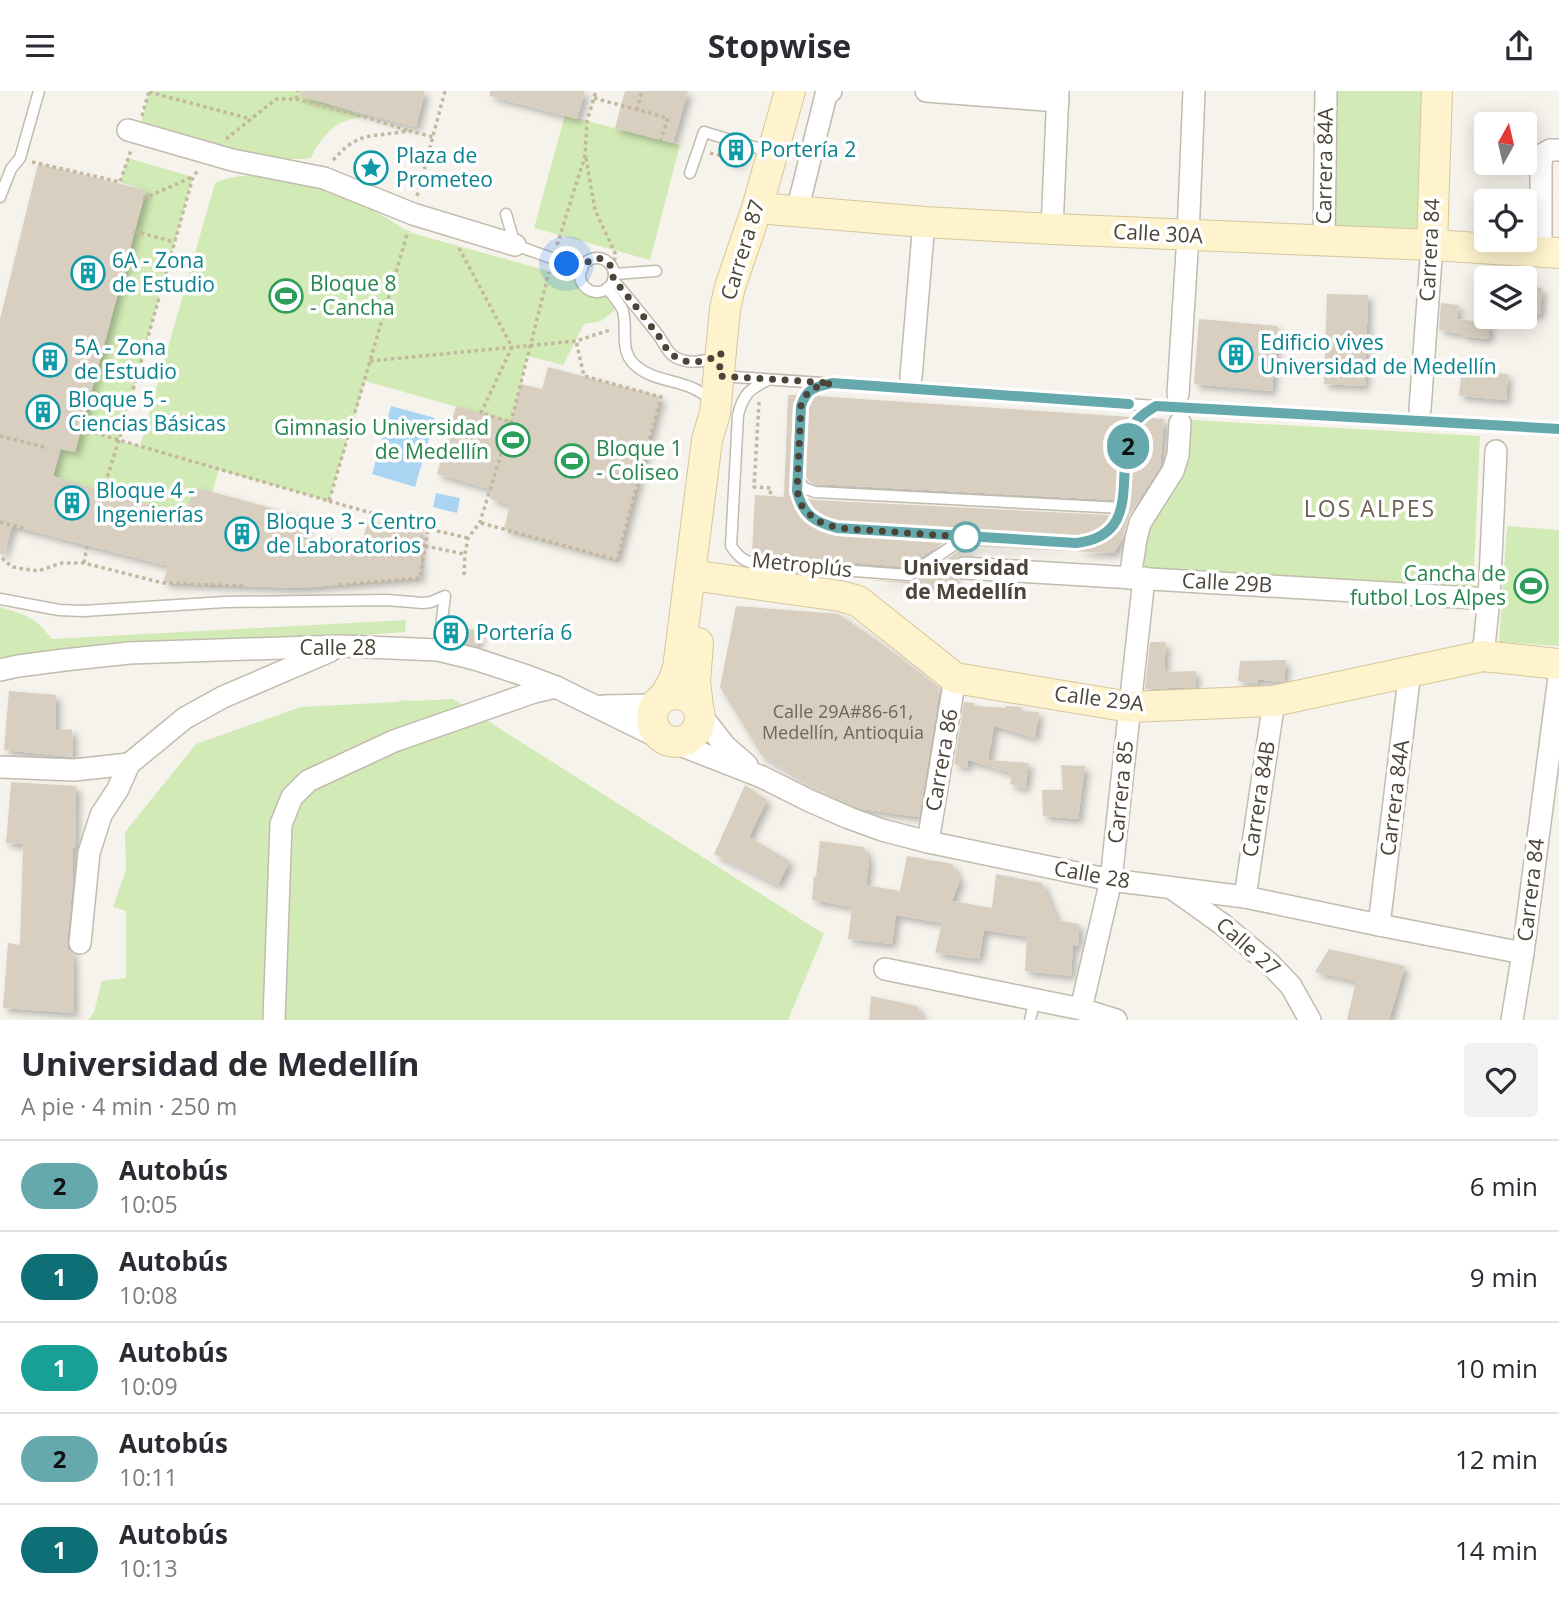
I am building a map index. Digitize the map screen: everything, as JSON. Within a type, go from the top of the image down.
[{"type":"street","name":"Carrera 87","points":[[699,711],[695,682],[696,660],[719,441],[716,410],[725,309],[790,91]]},
{"type":"street","points":[[797,211],[826,96],[831,91]]},
{"type":"street","points":[[926,91],[1058,96],[1052,229]]},
{"type":"street","points":[[1178,394],[1195,91]]},
{"type":"street","name":"Carrera 84A","points":[[1324,240],[1326,91]]},
{"type":"street","name":"Carrera 84","points":[[1420,409],[1432,245],[1437,91]]},
{"type":"street","points":[[128,130],[213,149],[232,160],[324,178],[410,223],[515,245]]},
{"type":"street","points":[[1550,252],[1541,163],[1543,154],[1550,150],[1559,151]]},
{"type":"street","name":"Calle 30A","points":[[757,208],[925,222],[1550,252]]},
{"type":"street","points":[[911,377],[925,222]]},
{"type":"street","name":"Carrera 87","points":[[660,701],[673,682],[678,668],[707,440],[716,410]]},
{"type":"street","name":"Carrera 85","points":[[1082,1009],[1111,880],[1130,707],[1137,578],[1136,539],[1140,523],[1173,471],[1178,455],[1180,423]]},
{"type":"street","points":[[1483,656],[1489,599],[1496,451]]},
{"type":"street","name":"Calle 29B","points":[[964,568],[1489,599]]},
{"type":"street","name":"Calle 29A","points":[[705,577],[840,596],[858,601],[956,678],[1130,707],[1274,701],[1483,656],[1559,664]]},
{"type":"street","points":[[80,943],[89,853],[102,815],[129,764],[185,718],[223,697],[342,646]]},
{"type":"street","name":"Calle 28","points":[[0,670],[129,653],[342,646],[438,650],[475,659],[556,687],[668,740],[762,777],[810,801],[882,830],[1111,880],[1245,897],[1523,953]]},
{"type":"street","name":"Carrera 84A","points":[[1379,925],[1410,671]]},
{"type":"street","name":"Carrera 84","points":[[1512,1020],[1552,783],[1559,677]]},
{"type":"street","name":"Carrera 86","points":[[928,842],[956,678]]},
{"type":"street","points":[[274,1020],[281,824],[292,797],[308,781],[394,741],[534,692],[556,687]]},
{"type":"street","points":[[588,703],[607,706],[660,701],[672,694],[687,697],[693,701],[725,747],[762,777]]},
{"type":"street","points":[[660,701],[651,719],[655,732],[668,740],[683,742],[695,734],[699,711]]},
{"type":"street","name":"Carrera 84B","points":[[1245,897],[1274,701]]},
{"type":"street","points":[[0,767],[74,770],[129,764]]},
{"type":"street","name":"Calle 27","points":[[1172,888],[1222,924],[1270,964],[1291,986],[1310,1020]]},
{"type":"street","points":[[885,969],[1033,1010],[1082,1009],[1116,1020]]},
{"type":"lane","points":[[0,197],[11,169],[19,158],[38,91]]},
{"type":"lane","points":[[690,173],[704,132],[771,161]]},
{"type":"lane","points":[[506,214],[515,245],[582,269]]},
{"type":"lane","points":[[656,271],[609,283],[597,292],[587,288],[581,280],[582,269],[589,261],[600,258],[610,264],[609,283],[622,308],[624,340],[633,363],[648,374],[693,387],[710,399],[716,410]]},
{"type":"lane","points":[[609,283],[658,335],[672,355],[684,361],[706,360],[770,379],[1156,406],[1559,429]]},
{"type":"lane","name":"Metroplús","points":[[770,379],[754,386],[746,394],[738,415],[731,546],[737,556],[747,562],[759,564],[909,575],[966,537]]},
{"type":"lane","name":"Metroplús","points":[[832,383],[809,390],[801,406],[797,491],[802,506],[815,520],[823,524],[837,528],[1076,543],[1090,542],[1102,536],[1113,525],[1122,508]]},
{"type":"lane","points":[[798,479],[804,488],[815,492],[1122,508],[1130,434],[1143,414],[1156,406]]},
{"type":"lane","points":[[0,599],[59,610],[83,611],[225,602],[387,600],[423,603],[444,596],[438,650]]},
{"type":"path","points":[[296,99],[298,91]]},
{"type":"path","points":[[329,501],[410,223],[445,91]]},
{"type":"path","points":[[596,91],[587,121],[585,156],[595,210],[615,255],[609,283]]},
{"type":"path","points":[[637,110],[642,91]]},
{"type":"path","points":[[149,92],[251,120]]},
{"type":"path","points":[[103,490],[193,177],[213,149],[276,99],[296,99],[433,137]]},
{"type":"path","points":[[594,99],[668,118],[661,140]]},
{"type":"path","points":[[324,178],[331,162],[347,146],[359,139],[410,131]]},
{"type":"path","points":[[698,150],[771,161]]},
{"type":"path","points":[[464,575],[468,538],[480,522],[511,422],[552,259],[585,156]]},
{"type":"path","points":[[19,158],[120,182]]},
{"type":"path","points":[[143,199],[193,177]]},
{"type":"path","points":[[134,231],[174,242]]},
{"type":"path","points":[[458,246],[512,347]]},
{"type":"path","points":[[370,361],[576,341],[624,326]]},
{"type":"path","points":[[480,522],[617,560],[661,397],[584,376],[576,341]]},
{"type":"path","points":[[511,422],[481,414],[512,347]]},
{"type":"path","points":[[758,416],[752,487],[771,488],[770,496]]},
{"type":"path","points":[[81,429],[428,529],[468,538]]},
{"type":"path","points":[[0,436],[48,448]]},
{"type":"path","points":[[0,522],[23,529]]},
{"type":"path","points":[[328,586],[420,578],[428,529]]},
{"type":"path","points":[[84,563],[88,546]]},
{"type":"path","points":[[425,546],[465,554]]},
{"type":"path","points":[[2,558],[12,567],[38,571],[62,563],[84,563],[163,583],[245,586]]},
{"type":"green space","points":[[149,91],[304,91],[303,96],[371,118],[351,119],[334,127],[311,158],[271,157],[226,148],[141,123]]},
{"type":"green space","points":[[1335,91],[1423,91],[1422,238],[1331,236]]},
{"type":"green space","points":[[565,115],[680,145],[650,260],[534,228]]},
{"type":"green space","points":[[128,158],[193,177],[119,441],[140,446],[215,183],[236,177],[261,176],[315,186],[367,207],[408,232],[581,280],[590,290],[602,291],[615,310],[601,321],[584,324],[563,365],[527,356],[511,422],[365,381],[329,501],[219,470],[212,492],[194,487],[185,515],[53,476],[146,190],[120,182]]},
{"type":"green space","name":"LOS ALPES","points":[[1191,420],[1480,436],[1473,590],[1142,570],[1151,520],[1186,458]]},
{"type":"green space","name":"Cancha de futbol Los Alpes","points":[[1507,526],[1559,530],[1559,646],[1499,642]]},
{"type":"green space","points":[[0,607],[29,618],[52,639],[406,620],[405,632],[0,662]]},
{"type":"green space","points":[[453,699],[824,934],[788,1020],[88,1020],[94,1012],[102,981],[126,978],[126,911],[113,907],[126,870],[125,832],[196,744],[301,707]]},
{"type":"water","points":[[391,406],[435,418],[415,487],[372,474]]},
{"type":"water","points":[[436,493],[460,498],[457,513],[433,507]]},
{"type":"building","points":[[301,91],[425,91],[416,127],[300,96]]},
{"type":"building","points":[[490,91],[585,91],[577,119],[490,96]]},
{"type":"building","points":[[625,91],[688,91],[673,143],[615,128]]},
{"type":"building","points":[[729,148],[743,152],[739,164],[725,160]]},
{"type":"building","points":[[38,164],[146,190],[75,452],[60,449],[53,476],[185,515],[194,487],[308,518],[304,539],[363,539],[368,521],[421,529],[420,578],[299,588],[163,583],[168,566],[12,526],[4,555],[0,554],[0,319]]},
{"type":"building","points":[[1537,287],[1542,288],[1540,315],[1537,315]]},
{"type":"building","points":[[1327,294],[1368,295],[1365,386],[1324,384]]},
{"type":"building","points":[[1441,303],[1459,305],[1457,319],[1474,321],[1474,329],[1489,329],[1488,339],[1439,330]]},
{"type":"building","name":"Edificio vives Universidad de Medellín","points":[[1199,319],[1278,326],[1272,391],[1194,384]]},
{"type":"building","points":[[1462,366],[1487,368],[1486,372],[1508,374],[1506,400],[1459,396]]},
{"type":"building","name":"Bloque 1 - Coliseo","points":[[548,367],[661,397],[617,560],[504,529],[510,505],[490,499],[493,490],[437,474],[456,406],[511,422],[521,384],[542,389]]},
{"type":"building","points":[[788,395],[798,395],[793,406],[789,491],[801,518],[819,531],[836,536],[943,543],[907,567],[752,554],[755,495],[784,497]]},
{"type":"building","points":[[815,396],[1130,417],[1120,438],[1114,500],[817,484],[809,481],[806,476],[809,408]]},
{"type":"building","points":[[1151,418],[1164,419],[1160,467],[1129,516],[1114,553],[978,547],[967,549],[966,555],[953,561],[952,573],[957,579],[955,578],[953,588],[870,580],[913,582],[969,544],[1076,551],[1102,544],[1119,531],[1129,512],[1136,442],[1142,427]]},
{"type":"building","points":[[808,498],[1109,515],[1106,522],[1095,530],[1075,535],[838,520],[826,517],[812,506]]},
{"type":"building","points":[[736,606],[839,614],[940,688],[919,817],[854,806],[827,794],[762,756],[720,687]]},
{"type":"building","points":[[449,625],[480,631],[477,646],[447,639]]},
{"type":"building","points":[[1150,642],[1166,642],[1166,672],[1196,671],[1195,687],[1145,689]]},
{"type":"building","points":[[1286,660],[1284,681],[1258,679],[1257,684],[1238,681],[1240,661]]},
{"type":"building","points":[[9,691],[56,695],[56,731],[72,729],[73,757],[4,750]]},
{"type":"building","points":[[964,702],[974,703],[974,706],[1021,707],[1021,711],[1039,712],[1035,738],[994,726],[988,760],[1029,763],[1025,789],[1010,784],[1012,773],[968,760],[967,768],[954,764]]},
{"type":"building","points":[[1061,765],[1085,766],[1078,819],[1043,816],[1042,790],[1063,790]]},
{"type":"building","points":[[11,782],[76,786],[75,848],[67,942],[68,949],[73,954],[74,1013],[3,1008],[8,943],[20,945],[23,844],[6,843]]},
{"type":"building","points":[[745,785],[767,800],[749,837],[790,861],[778,885],[714,854]]},
{"type":"building","points":[[820,841],[864,847],[869,861],[866,885],[900,891],[907,856],[952,864],[960,880],[952,901],[992,908],[996,874],[1042,883],[1057,920],[1079,924],[1078,946],[1073,945],[1071,976],[1025,971],[1027,937],[984,930],[979,959],[935,953],[942,923],[896,915],[892,944],[848,939],[852,907],[812,900]]},
{"type":"building","points":[[1329,949],[1405,966],[1389,1020],[1347,1020],[1356,981],[1315,972]]},
{"type":"building","points":[[871,996],[917,1006],[923,1020],[869,1020]]},
{"type":"bus line","name":"2","points":[[1129,404],[832,383],[820,386],[809,390],[801,406],[797,491],[806,512],[815,520],[837,528],[1090,542],[1102,536],[1113,525],[1122,508],[1130,434],[1143,414],[1156,406],[1559,429]]},
{"type":"place","name":"Portería 2","points":[[736,150]]},
{"type":"place","name":"Plaza de Prometeo","points":[[371,168]]},
{"type":"place","name":"6A - Zona de Estudio","points":[[88,273]]},
{"type":"place","name":"Bloque 8 - Cancha","points":[[286,296]]},
{"type":"place","name":"Edificio vives Universidad de Medellín","points":[[1236,355]]},
{"type":"place","name":"5A - Zona de Estudio","points":[[50,360]]},
{"type":"place","name":"Bloque 5 - Ciencias Básicas","points":[[43,412]]},
{"type":"place","name":"Gimnasio Universidad de Medellín","points":[[513,440]]},
{"type":"place","name":"Bloque 1 - Coliseo","points":[[572,461]]},
{"type":"place","name":"Bloque 4 - Ingenierías","points":[[72,503]]},
{"type":"place","name":"Bloque 3 - Centro de Laboratorios","points":[[242,534]]},
{"type":"place","name":"Universidad de Medellín","points":[[966,537]]},
{"type":"place","name":"Cancha de futbol Los Alpes","points":[[1531,586]]},
{"type":"place","name":"Portería 6","points":[[451,633]]},
{"type":"district","name":"LOS ALPES","points":[[1370,509]]},
{"type":"route","points":[[567,264],[582,269],[584,264],[594,258],[600,258],[610,264],[613,279],[672,355],[684,361],[706,360],[721,353],[719,376],[832,383],[809,390],[801,406],[797,491],[802,506],[815,520],[837,528],[966,537]]}]
